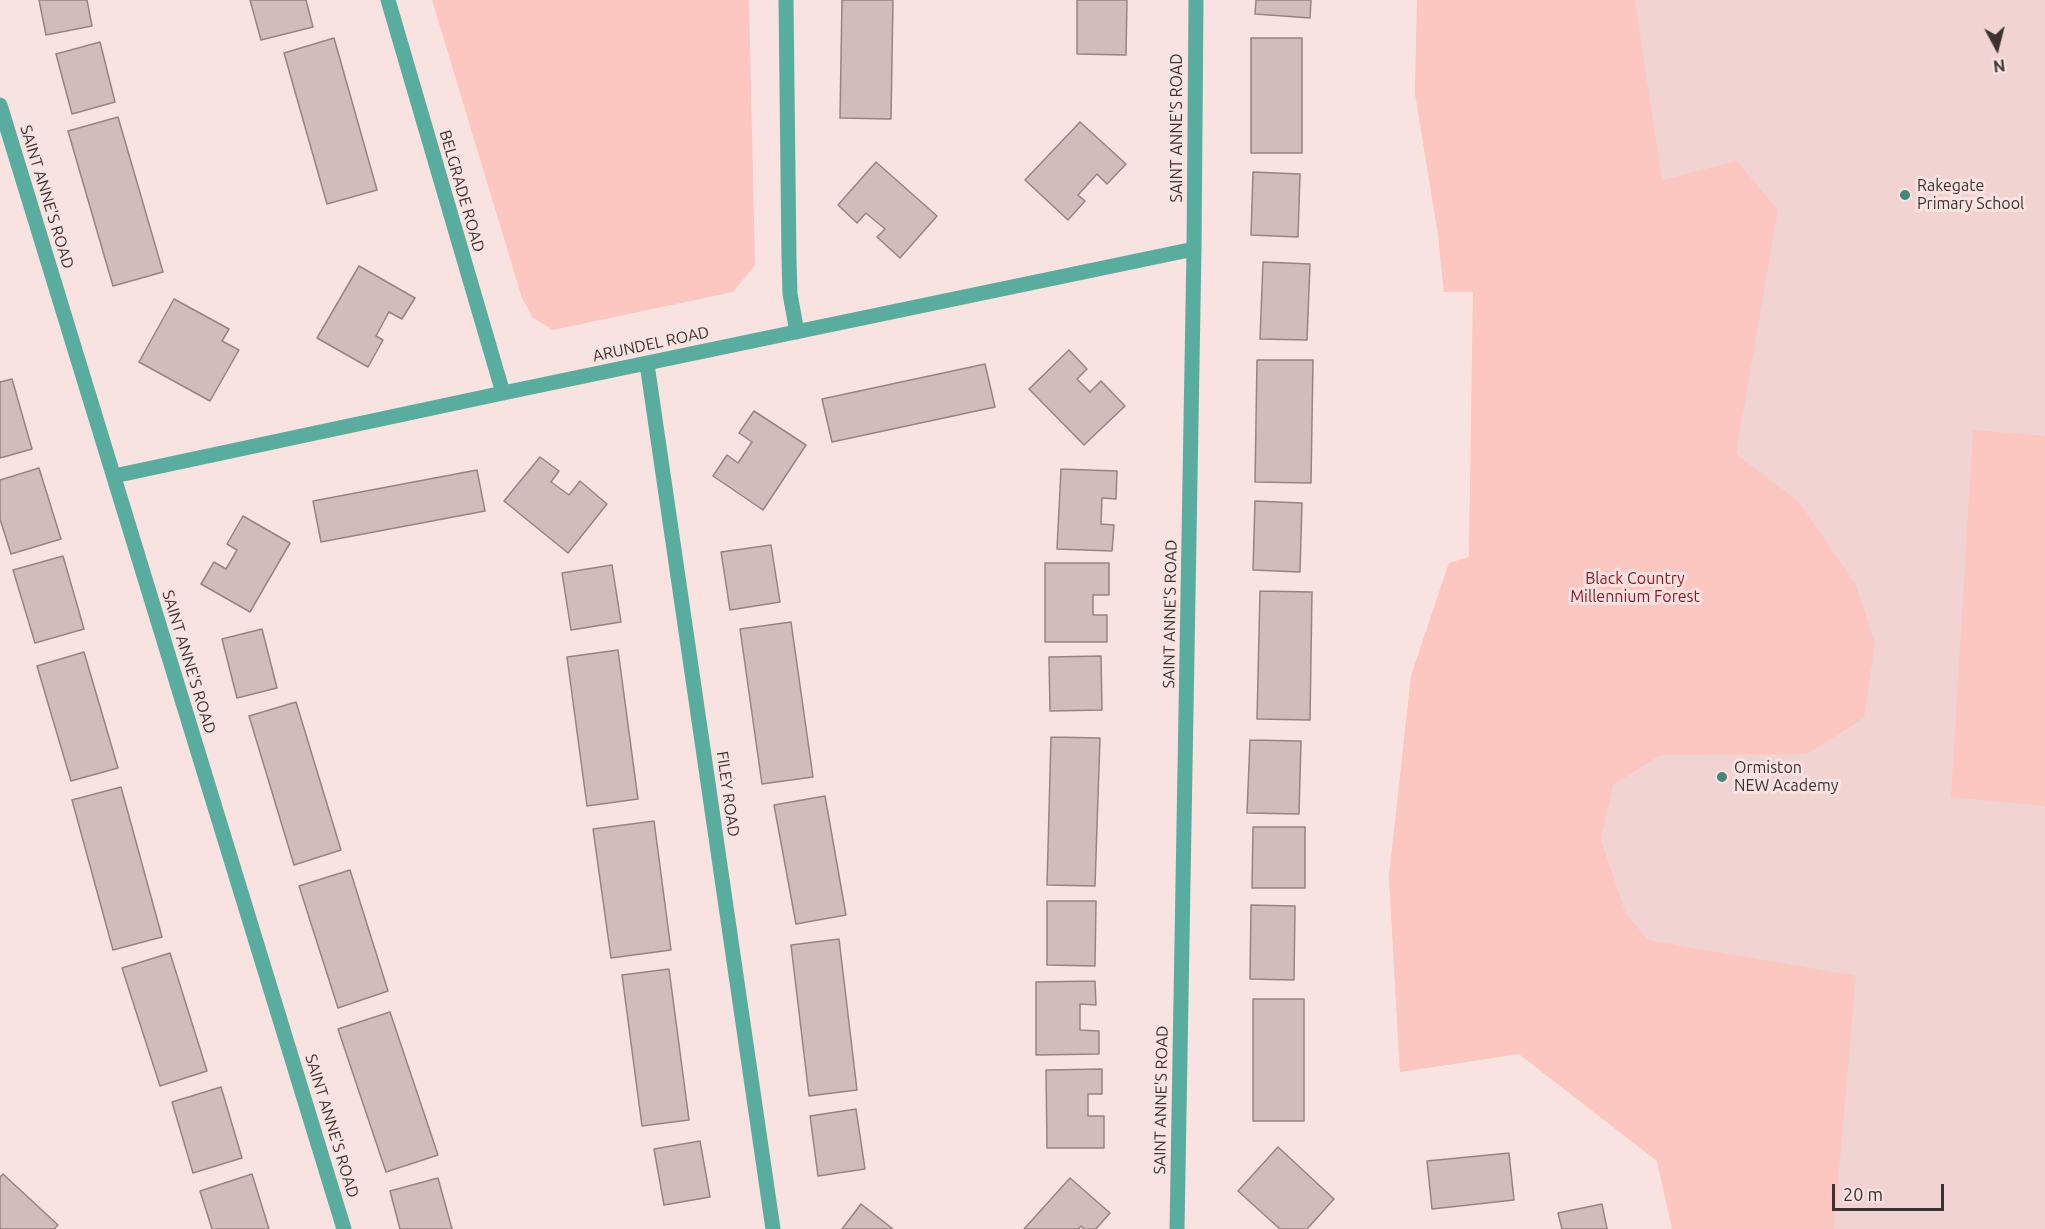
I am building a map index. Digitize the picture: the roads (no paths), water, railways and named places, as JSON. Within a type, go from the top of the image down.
[{"type":"street","name":"BELGRADE ROAD","points":[[388,0],[503,393]]},
{"type":"street","points":[[786,0],[790,294],[797,332]]},
{"type":"street","name":"SAINT ANNE'S ROAD","points":[[1177,1229],[1194,249],[1196,0]]},
{"type":"street","name":"SAINT ANNE'S ROAD","points":[[0,105],[344,1229]]},
{"type":"street","name":"ARUNDEL ROAD","points":[[114,476],[1194,249]]},
{"type":"street","name":"FILEY ROAD","points":[[647,363],[773,1229]]},
{"type":"place","name":"Rakegate Primary School","points":[[1905,195]]},
{"type":"place","name":"Ormiston NEW Academy","points":[[1722,777]]},
{"type":"park label","name":"Black Country Millennium Forest","points":[[1635,588]]}]
